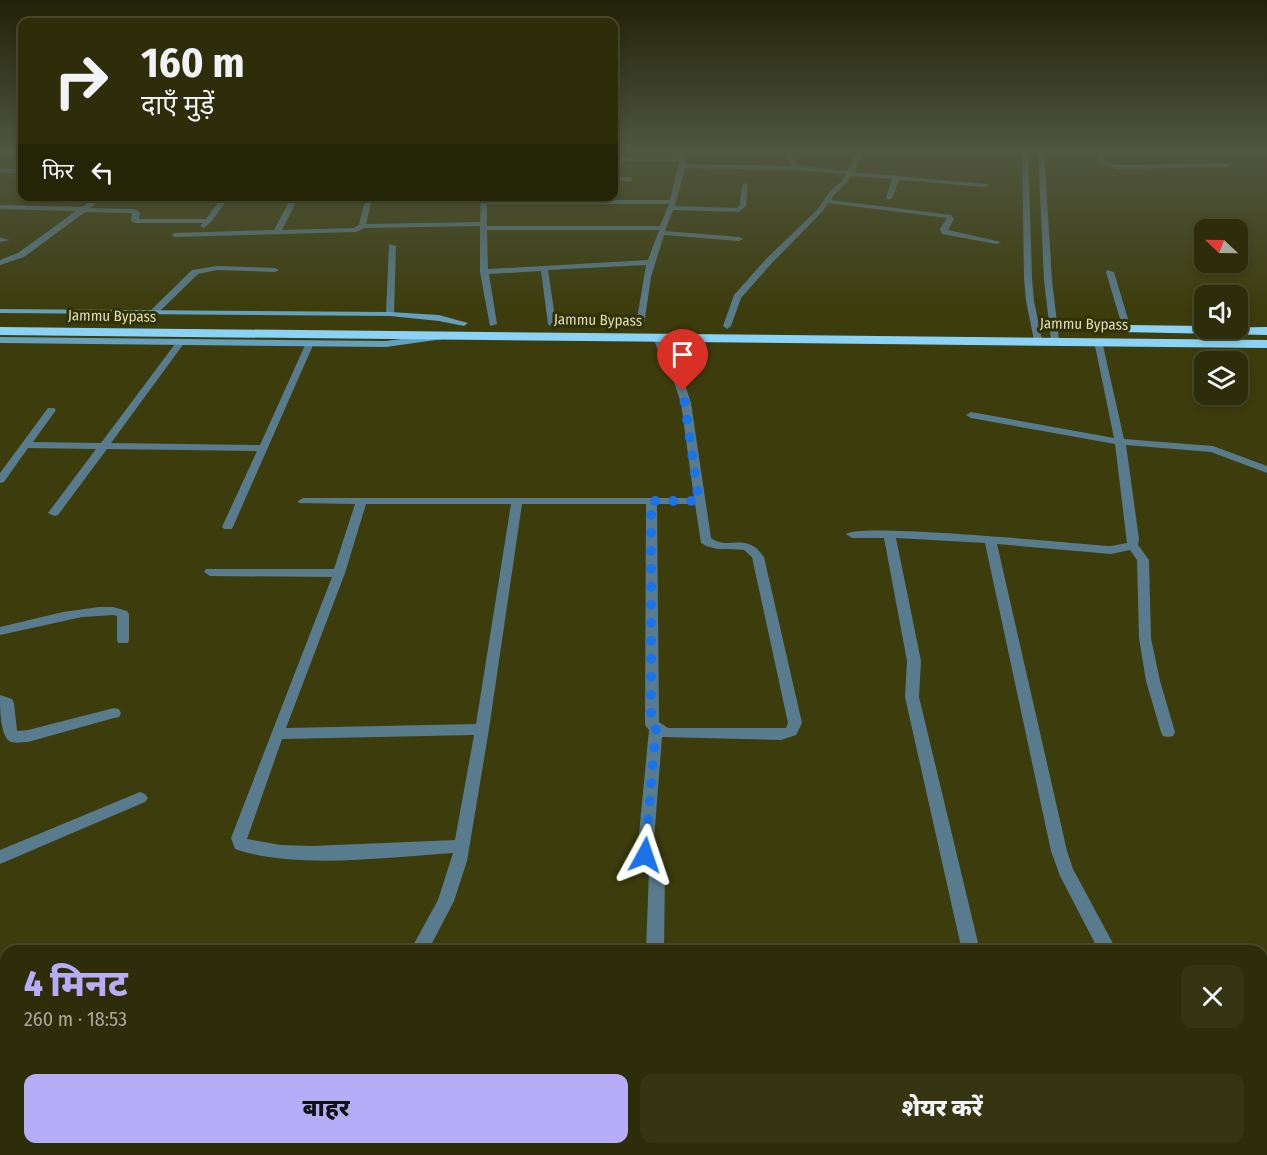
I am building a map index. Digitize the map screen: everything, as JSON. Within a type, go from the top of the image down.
[{"type":"highway","name":"Jammu Bypass","points":[[0,319],[727,326],[1037,334],[1098,341],[1267,344]]},
{"type":"highway","name":"Jammu Bypass","points":[[1054,335],[1127,329],[1267,331]]},
{"type":"highway","name":"Jammu Bypass","points":[[0,331],[657,337],[1037,334]]},
{"type":"street","points":[[0,262],[21,255],[92,204]]},
{"type":"street","points":[[198,234],[221,204]]},
{"type":"street","points":[[277,232],[292,204]]},
{"type":"street","points":[[362,226],[368,204]]},
{"type":"street","points":[[484,204],[484,272],[493,324]]},
{"type":"street","points":[[631,204],[739,210],[743,204]]},
{"type":"street","points":[[727,326],[737,297],[769,261],[820,211],[824,204]]},
{"type":"street","points":[[849,204],[949,216],[951,219],[944,229],[945,232],[997,242]]},
{"type":"street","points":[[1026,204],[1028,278],[1037,334]]},
{"type":"street","points":[[1045,204],[1054,335]]},
{"type":"street","points":[[640,325],[650,262],[672,205]]},
{"type":"street","points":[[0,207],[134,211],[137,213],[135,220],[138,221],[209,221]]},
{"type":"street","points":[[0,213],[9,207]]},
{"type":"street","points":[[175,235],[351,231],[362,226],[483,226],[662,230],[740,239]]},
{"type":"street","points":[[390,314],[392,246]]},
{"type":"street","points":[[484,272],[650,262]]},
{"type":"street","points":[[154,312],[195,272],[217,268],[275,270]]},
{"type":"street","points":[[544,268],[552,324]]},
{"type":"street","points":[[1110,272],[1127,329]]},
{"type":"street","points":[[0,310],[390,314],[439,318],[464,323]]},
{"type":"street","points":[[0,340],[386,344],[453,335]]},
{"type":"street","points":[[656,729],[666,733],[781,735],[794,730],[795,723],[758,556],[753,549],[745,545],[717,546],[706,542],[684,397],[678,379],[665,358],[657,337]]},
{"type":"street","points":[[1098,341],[1120,442],[1132,545],[1143,560],[1144,639],[1168,732]]},
{"type":"street","points":[[54,513],[182,342]]},
{"type":"street","points":[[228,527],[310,343]]},
{"type":"street","points":[[0,480],[51,410]]},
{"type":"street","points":[[971,415],[1120,442],[1213,449],[1267,470]]},
{"type":"street","points":[[26,445],[264,448]]},
{"type":"street","points":[[303,501],[699,501]]},
{"type":"street","points":[[362,501],[339,573],[238,838],[245,846],[255,851],[272,852],[462,846]]},
{"type":"street","points":[[423,945],[446,906],[459,864],[517,501]]},
{"type":"street","points":[[651,501],[651,720],[656,729],[645,855],[657,870],[655,945]]},
{"type":"street","points":[[852,534],[990,539],[1111,550],[1123,549],[1132,545]]},
{"type":"street","points":[[889,534],[914,661],[912,697],[970,945]]},
{"type":"street","points":[[990,539],[1032,718],[1059,851],[1066,871],[1105,945]]},
{"type":"street","points":[[210,572],[339,573]]},
{"type":"street","points":[[0,631],[83,613],[115,610],[123,614],[123,640]]},
{"type":"street","points":[[0,700],[7,703],[9,731],[14,737],[28,736],[114,713]]},
{"type":"street","points":[[277,734],[482,729]]},
{"type":"street","points":[[0,857],[140,798]]},
{"type":"route","points":[[645,855],[656,729],[651,720],[651,501],[699,501],[683,391]]}]
